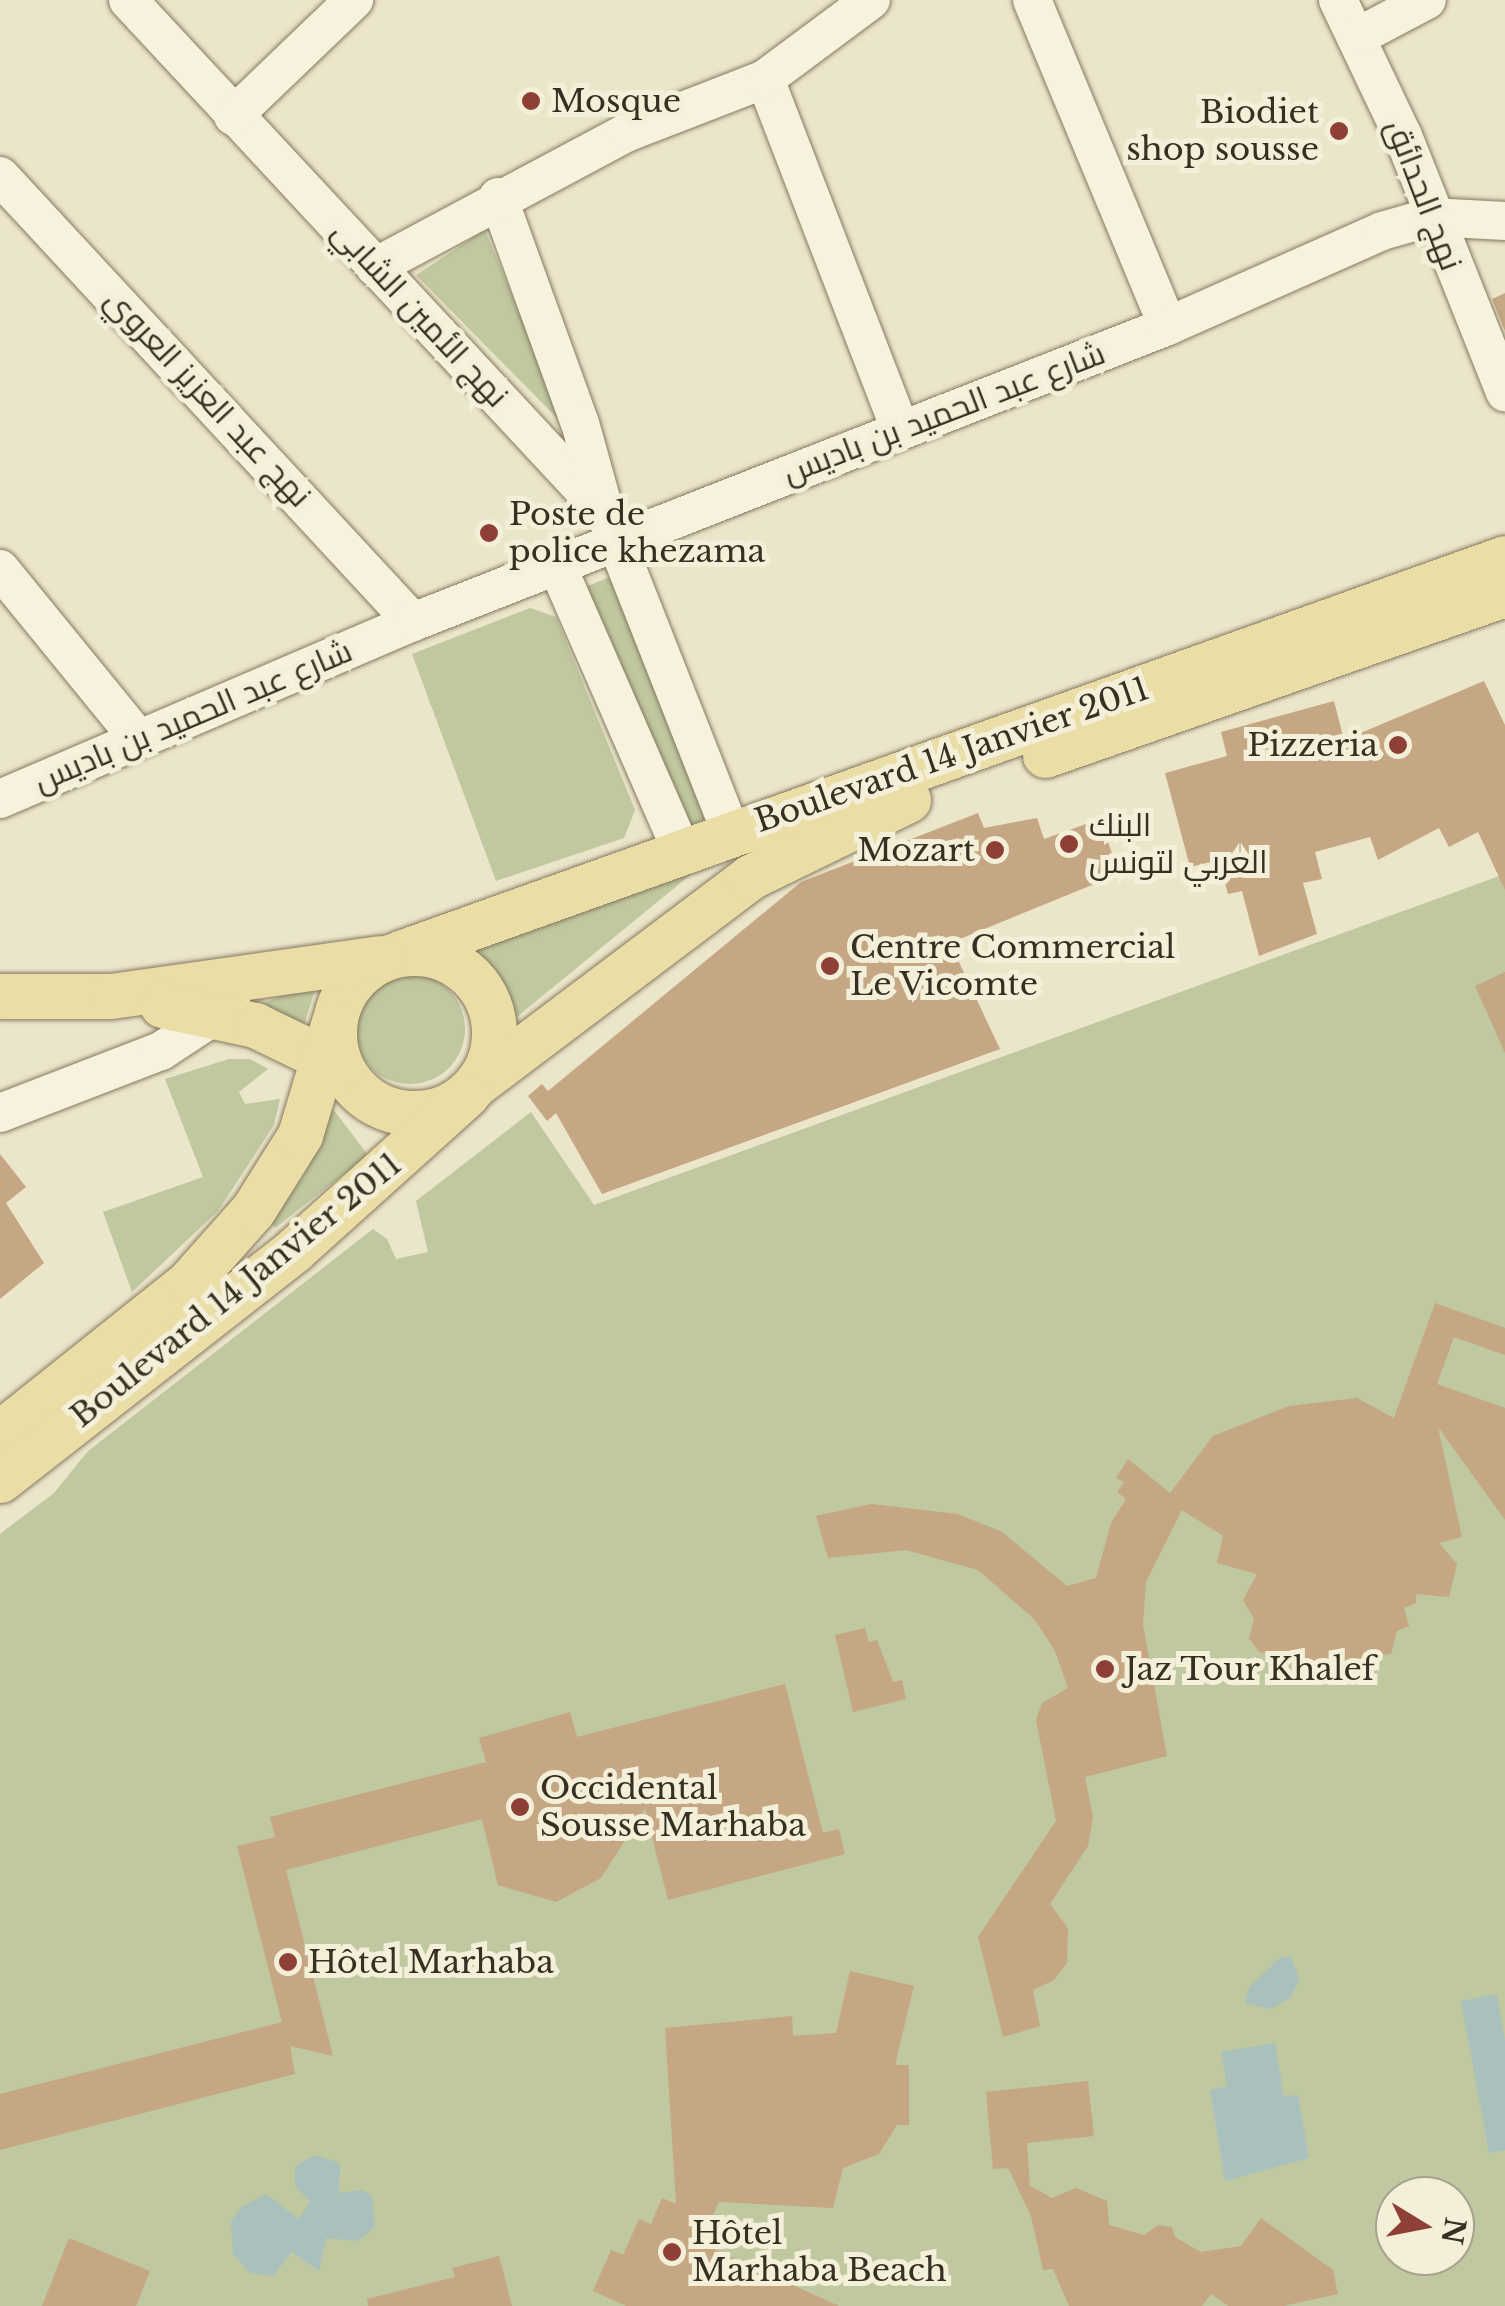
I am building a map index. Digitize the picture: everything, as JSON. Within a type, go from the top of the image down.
[{"type":"main road","name":"Boulevard 14 Janvier 2011","points":[[392,955],[1505,558]]},
{"type":"main road","name":"Boulevard 14 Janvier 2011","points":[[0,1480],[294,1250],[472,1089],[700,910],[794,852],[879,810],[1505,594]]},
{"type":"main road","points":[[333,1049],[350,982],[392,955]]},
{"type":"main road","points":[[0,996],[236,998],[392,955],[454,962],[490,1004],[491,1058],[472,1089],[417,1114],[390,1110],[367,1098],[333,1049],[236,998]]},
{"type":"main road","name":"Boulevard 14 Janvier 2011","points":[[0,1432],[189,1282],[231,1237],[300,1135],[333,1049]]},
{"type":"street","name":"نهج الأمين الشابي","points":[[128,0],[612,529]]},
{"type":"street","points":[[234,116],[354,0]]},
{"type":"street","points":[[376,267],[498,197],[626,134],[765,79],[870,0]]},
{"type":"street","points":[[1032,0],[1168,326]]},
{"type":"street","name":"نهج الحدائق","points":[[1338,0],[1505,392]]},
{"type":"street","points":[[1357,37],[1427,0]]},
{"type":"street","points":[[765,79],[899,427]]},
{"type":"street","name":"نهج عبد العزيز العروي","points":[[0,176],[413,622]]},
{"type":"street","points":[[498,197],[580,423],[612,529],[731,833]]},
{"type":"street","name":"شارع عبد الحميد بن باديس","points":[[0,800],[413,622],[558,568],[612,529],[1168,326],[1382,231],[1431,217],[1505,221]]},
{"type":"street","points":[[558,568],[681,849]]},
{"type":"street","points":[[0,569],[138,738]]},
{"type":"street","points":[[0,1113],[161,1051],[236,998]]},
{"type":"green space","points":[[485,230],[567,428],[416,275]]},
{"type":"green space","points":[[610,577],[707,818],[684,827],[587,586]]},
{"type":"green space","points":[[530,608],[556,617],[635,810],[624,838],[496,881],[412,654]]},
{"type":"green space","points":[[695,871],[507,1025],[496,982],[470,951]]},
{"type":"green space","points":[[1505,874],[1505,2306],[0,2306],[0,1534],[54,1493],[88,1451],[373,1229],[387,1239],[396,1259],[428,1252],[416,1201],[531,1112],[594,1205]]},
{"type":"green space","points":[[410,974],[431,978],[449,990],[461,1008],[465,1029],[461,1050],[449,1068],[431,1080],[410,1084],[389,1080],[371,1068],[359,1050],[355,1029],[359,1008],[371,990],[389,978]]},
{"type":"green space","points":[[317,984],[303,1028],[264,1003],[292,991]]},
{"type":"green space","points":[[229,1059],[250,1059],[268,1069],[239,1092],[245,1104],[280,1099],[274,1125],[218,1211],[132,1292],[103,1212],[203,1177],[165,1079]]},
{"type":"green space","points":[[333,1109],[368,1155],[275,1228],[271,1223],[304,1175]]},
{"type":"water","points":[[1291,1956],[1299,1980],[1291,1997],[1271,2009],[1245,2003],[1249,1987],[1281,1957]]},
{"type":"water","points":[[1497,1994],[1505,2041],[1505,2150],[1489,2153],[1461,2001]]},
{"type":"water","points":[[1275,2043],[1284,2096],[1298,2095],[1309,2158],[1225,2181],[1210,2090],[1227,2086],[1221,2052]]},
{"type":"water","points":[[314,2155],[340,2163],[339,2193],[362,2190],[372,2196],[375,2227],[358,2241],[326,2238],[319,2271],[292,2252],[273,2276],[250,2273],[233,2254],[231,2221],[240,2208],[266,2194],[299,2219],[310,2202],[295,2185],[295,2166]]},
{"type":"building","points":[[1505,293],[1505,331],[1492,299]]},
{"type":"building","points":[[1484,681],[1505,725],[1505,890],[1478,832],[1449,847],[1439,828],[1378,860],[1370,837],[1315,852],[1322,879],[1303,883],[1317,934],[1259,956],[1242,891],[1228,894],[1219,860],[1190,867],[1165,773],[1227,756],[1221,732],[1334,701],[1344,740]]},
{"type":"building","name":"Centre Commercial Le Vicomte","points":[[978,813],[984,828],[1037,818],[1044,839],[1100,819],[1119,874],[950,943],[1000,1049],[602,1194],[556,1113],[547,1121],[528,1096],[542,1084],[548,1091],[801,882]]},
{"type":"building","points":[[1505,972],[1505,1053],[1475,986]]},
{"type":"building","points":[[0,1154],[26,1187],[6,1203],[44,1263],[0,1299]]},
{"type":"building","name":"Jaz Tour Khalef","points":[[1435,1303],[1505,1328],[1505,1355],[1454,1337],[1437,1384],[1505,1408],[1505,1520],[1438,1427],[1462,1537],[1439,1543],[1457,1564],[1449,1597],[1416,1594],[1416,1603],[1404,1608],[1409,1626],[1397,1631],[1391,1654],[1375,1656],[1365,1672],[1335,1682],[1322,1670],[1306,1674],[1295,1660],[1259,1652],[1249,1638],[1254,1619],[1243,1600],[1257,1574],[1217,1563],[1223,1536],[1182,1510],[1146,1582],[1143,1624],[1167,1756],[1085,1777],[1093,1817],[1088,1846],[1050,1904],[1068,1928],[1067,1963],[1054,1980],[1033,1990],[1040,2026],[1003,2037],[978,1937],[1056,1821],[1036,1720],[1042,1703],[1068,1688],[1055,1651],[1035,1620],[978,1570],[906,1550],[828,1558],[816,1516],[871,1504],[958,1514],[1002,1532],[1067,1586],[1096,1578],[1111,1523],[1126,1499],[1117,1492],[1124,1482],[1116,1478],[1128,1459],[1170,1493],[1213,1436],[1289,1406],[1357,1398],[1394,1418]]},
{"type":"building","points":[[865,1628],[869,1642],[877,1640],[893,1682],[902,1680],[906,1699],[853,1712],[835,1635]]},
{"type":"building","name":"Hôtel Marhaba","points":[[785,1684],[823,1833],[839,1829],[845,1854],[668,1900],[645,1809],[601,1878],[556,1902],[498,1885],[482,1819],[286,1870],[333,2056],[290,2046],[295,2074],[0,2150],[0,2094],[282,2022],[237,1846],[275,1837],[270,1817],[486,1762],[479,1738],[570,1712],[577,1737]]},
{"type":"building","points":[[850,1971],[914,1986],[895,2065],[909,2065],[909,2125],[897,2125],[879,2154],[843,2168],[833,2208],[719,2202],[700,2243],[839,2306],[626,2306],[593,2291],[611,2250],[623,2255],[639,2219],[651,2224],[662,2198],[676,2204],[665,2028],[792,2016],[793,2036],[836,2033]]},
{"type":"building","points":[[1088,2081],[1094,2136],[1027,2143],[1030,2186],[1052,2198],[1076,2188],[1107,2201],[1109,2225],[1144,2235],[1158,2225],[1172,2227],[1175,2237],[1201,2252],[1241,2246],[1261,2218],[1333,2270],[1338,2294],[1283,2306],[1228,2306],[1211,2294],[1202,2306],[1069,2306],[1053,2269],[1043,2270],[1031,2216],[1008,2168],[993,2169],[986,2092]]},
{"type":"building","points":[[69,2238],[150,2271],[136,2306],[42,2306]]},
{"type":"building","points":[[499,2256],[512,2306],[368,2306],[367,2299],[455,2277],[452,2268]]},
{"type":"place","name":"Mosque","points":[[531,101]]},
{"type":"place","name":"Biodiet shop sousse","points":[[1339,131]]},
{"type":"place","name":"Poste de police khezama","points":[[489,533]]},
{"type":"place","name":"Pizzeria","points":[[1398,745]]},
{"type":"place","name":"البنك العربي لتونس","points":[[1069,844]]},
{"type":"place","name":"Mozart","points":[[995,850]]},
{"type":"place","name":"Centre Commercial Le Vicomte","points":[[830,966]]},
{"type":"place","name":"Jaz Tour Khalef","points":[[1105,1669]]},
{"type":"place","name":"Occidental Sousse Marhaba","points":[[520,1807]]},
{"type":"place","name":"Hôtel Marhaba","points":[[288,1962]]},
{"type":"place","name":"Hôtel Marhaba Beach","points":[[672,2252]]}]
